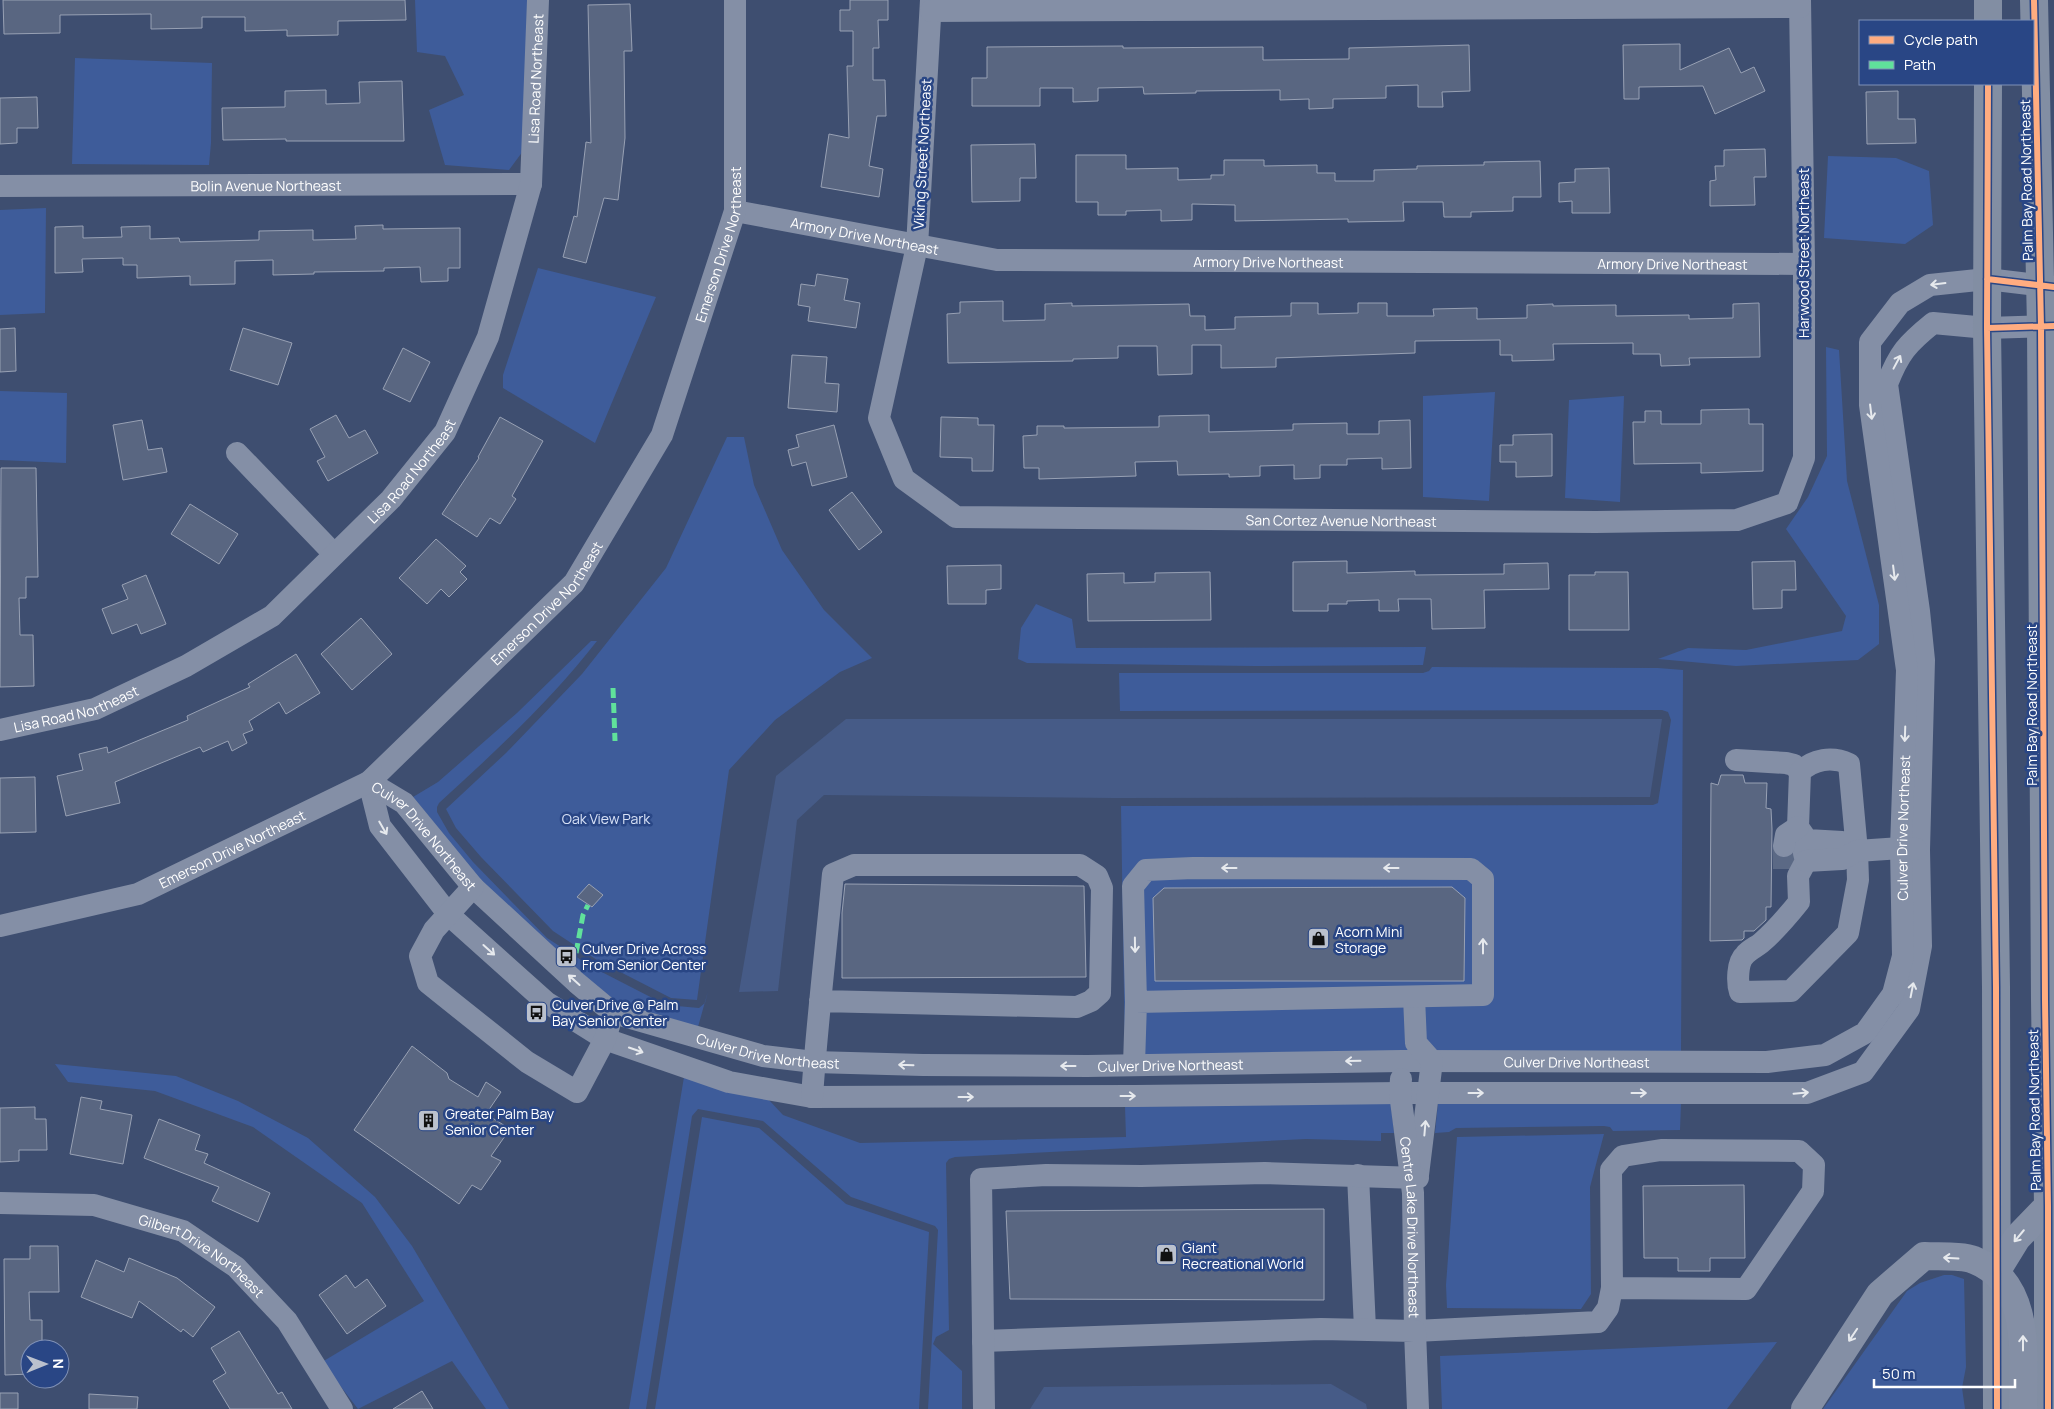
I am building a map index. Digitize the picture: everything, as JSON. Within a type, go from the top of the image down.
[{"type":"highway","points":[[1996,1272],[2017,1238],[2051,1205]]},
{"type":"highway","points":[[1804,1409],[1880,1294],[1924,1256],[1972,1259],[1996,1272],[2012,1292],[2023,1332],[2024,1409]]},
{"type":"main road","points":[[1988,0],[1988,20]]},
{"type":"main road","name":"Palm Bay Road Northeast","points":[[2034,0],[2048,326],[2045,1000],[2051,1205],[2048,1409]]},
{"type":"main road","points":[[1988,85],[1987,328],[1996,996],[1997,1409]]},
{"type":"street","name":"Lisa Road Northeast","points":[[0,730],[95,709],[186,666],[272,616],[391,499],[444,432],[488,337],[531,184],[538,0]]},
{"type":"street","name":"Emerson Drive Northeast","points":[[0,926],[138,894],[369,782],[574,583],[662,435],[735,212],[735,0]]},
{"type":"street","points":[[931,6],[1800,3]]},
{"type":"street","name":"Harwood Street Northeast","points":[[1787,503],[1804,458],[1804,264],[1800,3]]},
{"type":"street","name":"Viking Street Northeast","points":[[904,479],[879,418],[917,246],[931,6]]},
{"type":"street","name":"Bolin Avenue Northeast","points":[[0,186],[531,184]]},
{"type":"street","name":"Armory Drive Northeast","points":[[735,212],[997,260],[1804,264]]},
{"type":"street","name":"Culver Drive Northeast","points":[[369,782],[380,826],[449,915],[546,1002],[605,1039],[729,1082],[812,1097],[1400,1093],[1807,1093],[1863,1072],[1909,1009],[1921,946],[1910,849],[1907,670],[1870,405],[1870,342],[1900,303],[1930,285],[1987,279],[2047,287]]},
{"type":"street","name":"Culver Drive Northeast","points":[[369,782],[404,802],[473,887],[577,983],[613,1013],[763,1056],[814,1062],[923,1065],[1134,1065],[1409,1052],[1432,1061],[1767,1062],[1825,1055],[1866,1033],[1893,994],[1903,956],[1924,660],[1887,384],[1897,359],[1915,338],[1933,323],[1987,328]]},
{"type":"street","points":[[1987,328],[2048,326]]},
{"type":"street","points":[[237,453],[334,554]]},
{"type":"street","name":"San Cortez Avenue Northeast","points":[[904,479],[956,517],[1586,522],[1737,520],[1787,503]]},
{"type":"street","points":[[1736,760],[1786,763],[1794,765],[1800,772],[1799,902],[1784,921],[1760,945],[1744,955],[1738,985],[1740,992],[1791,991],[1848,933],[1858,880],[1849,764],[1842,761],[1822,760],[1813,762],[1800,772]]},
{"type":"street","points":[[1784,846],[1786,835],[1798,854]]},
{"type":"street","points":[[1798,854],[1842,859],[1857,851],[1910,849]]},
{"type":"street","points":[[812,1097],[814,1062],[820,1001],[833,874],[854,865],[1080,865],[1097,876],[1102,888],[1100,993],[1091,1001],[1077,1007],[820,1001]]},
{"type":"street","points":[[1134,1065],[1136,1002],[1133,886],[1146,870],[1193,868],[1471,869],[1483,879],[1484,995],[1136,1002]]},
{"type":"street","points":[[473,887],[434,930],[420,956],[428,982],[527,1062],[577,1092],[605,1039],[613,1013]]},
{"type":"street","name":"Centre Lake Drive Northeast","points":[[1414,997],[1409,1052],[1400,1093],[1414,1183],[1415,1331],[1598,1322],[1608,1308],[1612,1288]]},
{"type":"street","points":[[984,1409],[981,1179],[1046,1175],[1141,1176],[1265,1173],[1358,1175],[1414,1183],[1423,1145],[1427,1093],[1432,1061]]},
{"type":"street","points":[[1661,1150],[1799,1152],[1814,1164],[1813,1191],[1746,1289],[1612,1288],[1610,1170],[1623,1156],[1661,1150]]},
{"type":"street","points":[[1358,1175],[1365,1330]]},
{"type":"street","name":"Gilbert Drive Northeast","points":[[0,1203],[94,1204],[183,1231],[236,1267],[287,1321],[342,1409]]},
{"type":"street","points":[[983,1341],[1321,1329],[1415,1331],[1418,1409]]},
{"type":"green space","points":[[415,0],[527,0],[526,147],[509,170],[445,165],[429,110],[464,95],[445,56],[417,52]]},
{"type":"green space","points":[[75,58],[212,63],[209,165],[72,164]]},
{"type":"green space","points":[[1828,156],[1896,158],[1929,171],[1933,225],[1905,244],[1824,238]]},
{"type":"green space","points":[[46,208],[45,313],[0,315],[0,210]]},
{"type":"green space","points":[[538,268],[656,297],[595,443],[503,388],[503,375]]},
{"type":"green space","points":[[1826,347],[1839,350],[1847,481],[1879,605],[1879,644],[1858,660],[1736,666],[1658,659],[1688,648],[1746,650],[1842,631],[1846,616],[1786,529],[1808,497],[1827,456]]},
{"type":"green space","points":[[0,391],[67,393],[66,463],[0,460]]},
{"type":"green space","points":[[1495,392],[1489,501],[1423,497],[1423,396]]},
{"type":"green space","points":[[1624,396],[1620,502],[1565,498],[1569,400]]},
{"type":"green space","name":"Oak View Park","points":[[727,437],[744,437],[754,485],[782,550],[824,610],[872,658],[840,672],[775,720],[729,770],[697,1000],[671,998],[597,960],[553,931],[481,857],[456,828],[446,809],[506,753],[582,674],[666,568]]},
{"type":"green space","points":[[1036,604],[1072,619],[1076,648],[1426,647],[1423,665],[1253,666],[1027,663],[1018,659],[1021,628]]},
{"type":"green space","points":[[591,641],[597,641],[561,684],[501,745],[439,803],[437,812],[449,833],[473,862],[547,938],[592,967],[666,1005],[699,1008],[705,1003],[698,1027],[619,1004],[585,976],[481,881],[413,797],[438,782],[517,713]]},
{"type":"green space","points":[[1432,667],[1658,668],[1683,670],[1681,1053],[1125,1055],[1121,806],[1653,805],[1658,803],[1671,720],[1668,712],[1662,710],[1120,711],[1119,673],[1423,673],[1429,671]]},
{"type":"green space","points":[[55,1064],[176,1076],[238,1101],[308,1138],[375,1197],[412,1246],[509,1409],[486,1409],[452,1361],[358,1409],[322,1362],[424,1301],[362,1203],[253,1127],[155,1091],[68,1082]]},
{"type":"green space","points":[[684,1077],[768,1099],[783,1115],[860,1143],[1126,1137],[1125,1106],[1391,1103],[1394,1133],[1381,1133],[1381,1141],[1306,1139],[955,1157],[949,1159],[946,1163],[949,1330],[936,1337],[933,1344],[962,1371],[962,1409],[928,1409],[938,1230],[935,1226],[851,1197],[763,1121],[698,1109],[692,1116],[646,1409],[629,1409]]},
{"type":"green space","points":[[1438,1103],[1681,1103],[1680,1130],[1613,1131],[1610,1127],[1604,1126],[1456,1128],[1449,1132],[1435,1133]]},
{"type":"green space","points":[[702,1117],[759,1128],[846,1204],[929,1232],[919,1409],[655,1409]]},
{"type":"green space","points":[[1604,1134],[1590,1187],[1591,1294],[1581,1309],[1447,1308],[1446,1285],[1457,1137]]},
{"type":"green space","points":[[1944,1275],[1952,1275],[1964,1279],[1966,1367],[1962,1388],[1965,1409],[1823,1409],[1907,1291],[1920,1283]]},
{"type":"green space","points":[[1777,1342],[1727,1409],[1442,1409],[1440,1356]]},
{"type":"shaded area","points":[[846,719],[1662,719],[1650,797],[1114,798],[824,795],[797,820],[778,991],[739,992],[776,776]]},
{"type":"shaded area","points":[[1331,1384],[1366,1404],[1367,1409],[1030,1409],[1044,1387]]},
{"type":"building","points":[[3,0],[405,0],[406,20],[338,21],[338,35],[287,36],[287,30],[245,31],[245,17],[202,17],[202,28],[151,29],[151,14],[60,15],[60,33],[4,34]]},
{"type":"building","points":[[850,0],[888,0],[888,20],[878,20],[879,48],[873,48],[873,80],[885,80],[886,116],[877,116],[869,166],[883,169],[879,197],[821,187],[829,134],[849,138],[847,66],[853,66],[853,31],[840,31],[840,10],[850,10]]},
{"type":"building","points":[[630,4],[632,51],[624,51],[625,138],[618,200],[604,198],[586,263],[563,257],[574,216],[577,217],[586,142],[591,143],[588,5]]},
{"type":"building","points":[[1680,44],[1680,70],[1729,48],[1741,73],[1754,67],[1765,91],[1715,114],[1703,86],[1639,87],[1639,99],[1624,99],[1623,45]]},
{"type":"building","points":[[1469,45],[1470,91],[1442,92],[1443,107],[1418,107],[1418,85],[1386,86],[1386,98],[1333,99],[1333,108],[1309,109],[1309,99],[1280,100],[1280,90],[1144,94],[1143,87],[1098,88],[1098,101],[1073,102],[1073,88],[1040,88],[1040,106],[972,106],[972,78],[987,78],[987,47],[1263,47],[1263,60],[1349,59],[1349,48]]},
{"type":"building","points":[[402,81],[404,141],[223,140],[222,108],[285,107],[285,91],[326,90],[326,104],[360,103],[359,82]]},
{"type":"building","points":[[1898,91],[1898,119],[1915,119],[1916,143],[1867,144],[1866,92]]},
{"type":"building","points":[[37,97],[38,128],[17,128],[17,143],[0,144],[0,98]]},
{"type":"building","points":[[1035,144],[1036,178],[1020,178],[1020,201],[972,202],[971,145]]},
{"type":"building","points":[[1765,149],[1766,177],[1754,177],[1755,205],[1710,206],[1710,181],[1716,180],[1715,166],[1724,166],[1724,150]]},
{"type":"building","points":[[1076,155],[1126,155],[1126,169],[1178,168],[1178,180],[1211,179],[1211,175],[1224,175],[1224,160],[1264,160],[1264,166],[1317,165],[1317,173],[1335,173],[1335,181],[1374,181],[1374,170],[1417,169],[1417,166],[1484,165],[1484,162],[1540,161],[1541,197],[1513,197],[1513,211],[1471,212],[1471,217],[1444,217],[1443,202],[1403,202],[1404,221],[1348,222],[1348,219],[1235,221],[1235,205],[1192,204],[1192,220],[1161,221],[1161,210],[1126,211],[1126,215],[1098,215],[1098,202],[1076,202]]},
{"type":"building","points":[[1609,168],[1610,213],[1572,213],[1572,201],[1559,202],[1559,183],[1575,182],[1575,169]]},
{"type":"building","points":[[383,225],[383,229],[460,228],[460,268],[448,268],[448,281],[421,282],[420,267],[384,268],[384,271],[314,272],[314,274],[273,275],[273,260],[235,261],[235,284],[190,285],[190,276],[137,278],[137,265],[123,265],[123,258],[82,259],[83,272],[55,273],[55,227],[83,226],[83,238],[122,237],[121,227],[150,226],[150,239],[179,238],[180,242],[259,240],[259,231],[313,230],[313,240],[356,239],[355,226]]},
{"type":"building","points":[[817,274],[848,279],[844,300],[860,303],[856,328],[808,321],[810,307],[798,305],[801,284],[815,286]]},
{"type":"building","points":[[1003,301],[1003,321],[1045,320],[1045,304],[1072,303],[1072,306],[1189,304],[1190,316],[1205,316],[1205,330],[1235,329],[1235,317],[1291,316],[1291,303],[1318,303],[1318,314],[1358,313],[1358,303],[1387,303],[1387,316],[1434,316],[1433,309],[1477,308],[1477,319],[1527,318],[1527,305],[1616,305],[1616,316],[1689,315],[1689,319],[1733,318],[1733,304],[1759,303],[1760,357],[1689,358],[1690,365],[1661,366],[1660,354],[1633,354],[1633,343],[1553,344],[1554,360],[1512,361],[1512,355],[1500,355],[1500,340],[1415,341],[1415,353],[1276,358],[1276,367],[1221,368],[1221,345],[1192,345],[1192,374],[1158,375],[1157,346],[1118,346],[1118,358],[1073,359],[1073,361],[948,363],[947,314],[960,313],[960,302]]},
{"type":"building","points":[[15,328],[16,371],[0,372],[0,329]]},
{"type":"building","points":[[243,328],[292,343],[278,385],[230,370]]},
{"type":"building","points":[[403,348],[430,362],[410,402],[383,389]]},
{"type":"building","points":[[792,355],[827,357],[825,383],[839,384],[837,412],[788,408]]},
{"type":"building","points":[[1749,409],[1749,424],[1763,424],[1763,471],[1701,473],[1701,463],[1634,464],[1633,422],[1645,422],[1645,411],[1661,411],[1661,424],[1701,424],[1701,410]]},
{"type":"building","points":[[336,415],[349,438],[365,430],[378,453],[328,481],[317,461],[325,457],[310,429]]},
{"type":"building","points":[[1209,415],[1209,432],[1293,430],[1293,424],[1347,423],[1347,434],[1379,434],[1379,421],[1410,420],[1411,468],[1382,469],[1382,458],[1347,459],[1347,465],[1320,465],[1320,478],[1294,479],[1294,465],[1260,466],[1260,476],[1229,477],[1229,474],[1178,475],[1177,461],[1135,462],[1136,476],[1039,479],[1039,468],[1024,468],[1023,436],[1037,435],[1037,426],[1064,426],[1064,428],[1159,427],[1159,416]]},
{"type":"building","points":[[500,417],[543,441],[512,496],[516,499],[500,524],[490,518],[477,537],[442,514],[479,458]]},
{"type":"building","points":[[941,417],[978,418],[978,425],[994,425],[993,471],[972,471],[972,458],[940,457]]},
{"type":"building","points":[[142,420],[148,450],[162,448],[167,472],[123,480],[113,425]]},
{"type":"building","points":[[834,425],[847,477],[812,486],[806,462],[792,466],[788,450],[799,447],[796,435]]},
{"type":"building","points":[[1552,434],[1552,476],[1516,477],[1516,462],[1500,462],[1500,445],[1513,445],[1513,435]]},
{"type":"building","points":[[1,468],[36,468],[38,577],[26,577],[26,598],[19,598],[20,635],[33,635],[34,686],[0,687]]},
{"type":"building","points":[[852,492],[882,532],[859,550],[829,510]]},
{"type":"building","points":[[190,504],[238,534],[219,564],[171,534]]},
{"type":"building","points":[[436,539],[466,566],[460,572],[467,579],[449,597],[441,589],[427,604],[399,578]]},
{"type":"building","points":[[1347,561],[1347,573],[1415,571],[1415,575],[1504,574],[1504,564],[1548,563],[1549,589],[1484,590],[1485,628],[1432,629],[1431,599],[1398,599],[1399,611],[1379,611],[1379,600],[1347,601],[1347,604],[1328,604],[1328,611],[1293,611],[1293,562]]},
{"type":"building","points":[[1795,561],[1796,590],[1782,590],[1782,608],[1753,609],[1752,562]]},
{"type":"building","points":[[1001,565],[1001,589],[986,590],[986,604],[948,604],[947,566]]},
{"type":"building","points":[[1210,572],[1211,620],[1088,621],[1087,574],[1124,573],[1124,583],[1155,582],[1155,573]]},
{"type":"building","points":[[1595,572],[1628,572],[1629,630],[1569,630],[1569,575],[1595,575]]},
{"type":"building","points":[[146,575],[166,624],[141,634],[137,624],[112,634],[102,609],[128,599],[122,585]]},
{"type":"building","points":[[361,618],[392,654],[352,690],[321,654]]},
{"type":"building","points":[[296,654],[320,693],[286,714],[279,702],[249,721],[253,730],[243,734],[247,743],[232,751],[228,741],[203,752],[200,747],[115,782],[120,803],[66,816],[57,776],[83,770],[79,754],[107,747],[108,753],[188,720],[187,716],[250,687],[248,684]]},
{"type":"building","points":[[1721,775],[1743,775],[1745,783],[1767,783],[1766,808],[1771,809],[1772,829],[1771,907],[1766,907],[1766,920],[1754,931],[1744,931],[1744,938],[1742,940],[1710,941],[1711,783],[1718,785]]},
{"type":"building","points":[[35,777],[36,832],[0,833],[0,778]]},
{"type":"building","points":[[589,884],[603,895],[592,907],[577,897]]},
{"type":"building","points":[[845,884],[1084,886],[1086,977],[842,978],[842,913]]},
{"type":"building","points":[[1452,887],[1465,898],[1464,981],[1155,981],[1153,898],[1164,888]]},
{"type":"building","name":"Greater Palm Bay Senior Center","points":[[412,1046],[447,1073],[449,1079],[478,1097],[486,1082],[501,1092],[486,1114],[510,1129],[491,1156],[501,1161],[481,1190],[472,1185],[459,1204],[354,1130]]},
{"type":"building","points":[[81,1097],[102,1101],[100,1109],[132,1115],[123,1164],[70,1154]]},
{"type":"building","points":[[35,1107],[35,1119],[46,1119],[47,1150],[19,1150],[19,1161],[0,1162],[0,1108]]},
{"type":"building","points":[[159,1119],[200,1135],[195,1150],[208,1154],[204,1163],[270,1193],[258,1222],[212,1201],[219,1187],[144,1158]]},
{"type":"building","points":[[1744,1185],[1745,1258],[1710,1258],[1710,1271],[1678,1271],[1678,1258],[1644,1258],[1643,1186]]},
{"type":"building","name":"Giant Recreational World","points":[[1324,1209],[1324,1300],[1010,1299],[1006,1211]]},
{"type":"building","points":[[30,1246],[58,1246],[59,1292],[29,1292],[30,1320],[42,1320],[42,1339],[20,1339],[20,1374],[5,1375],[4,1259],[30,1259]]},
{"type":"building","points":[[129,1258],[177,1278],[215,1307],[193,1337],[183,1329],[181,1332],[139,1301],[132,1318],[81,1297],[96,1260],[124,1272]]},
{"type":"building","points":[[346,1275],[355,1288],[367,1279],[386,1306],[347,1334],[319,1295]]},
{"type":"building","points":[[239,1331],[278,1394],[282,1392],[292,1409],[230,1409],[213,1381],[226,1373],[211,1348]]},
{"type":"building","points":[[422,1391],[433,1409],[393,1409]]},
{"type":"building","points":[[0,1393],[18,1393],[18,1409],[0,1409]]},
{"type":"building","points":[[89,1394],[138,1397],[137,1409],[89,1409]]},
{"type":"tunnel","points":[[1784,846],[1784,869]]},
{"type":"marked path","points":[[613,688],[615,741]]},
{"type":"marked path","points":[[576,953],[583,915],[588,905]]},
{"type":"cycle path","points":[[2034,0],[2041,326],[2048,1409]]},
{"type":"cycle path","points":[[1988,85],[1987,328],[1996,987],[1997,1409]]},
{"type":"cycle path","points":[[1987,279],[2054,287]]},
{"type":"cycle path","points":[[1987,328],[2054,326]]},
{"type":"place","name":"Acorn Mini Storage","points":[[1319,939]]},
{"type":"place","name":"Culver Drive Across From Senior Center","points":[[566,956]]},
{"type":"place","name":"Culver Drive @ Palm Bay Senior Center","points":[[536,1012]]},
{"type":"place","name":"Greater Palm Bay Senior Center","points":[[429,1121]]},
{"type":"place","name":"Giant Recreational World","points":[[1166,1255]]}]
